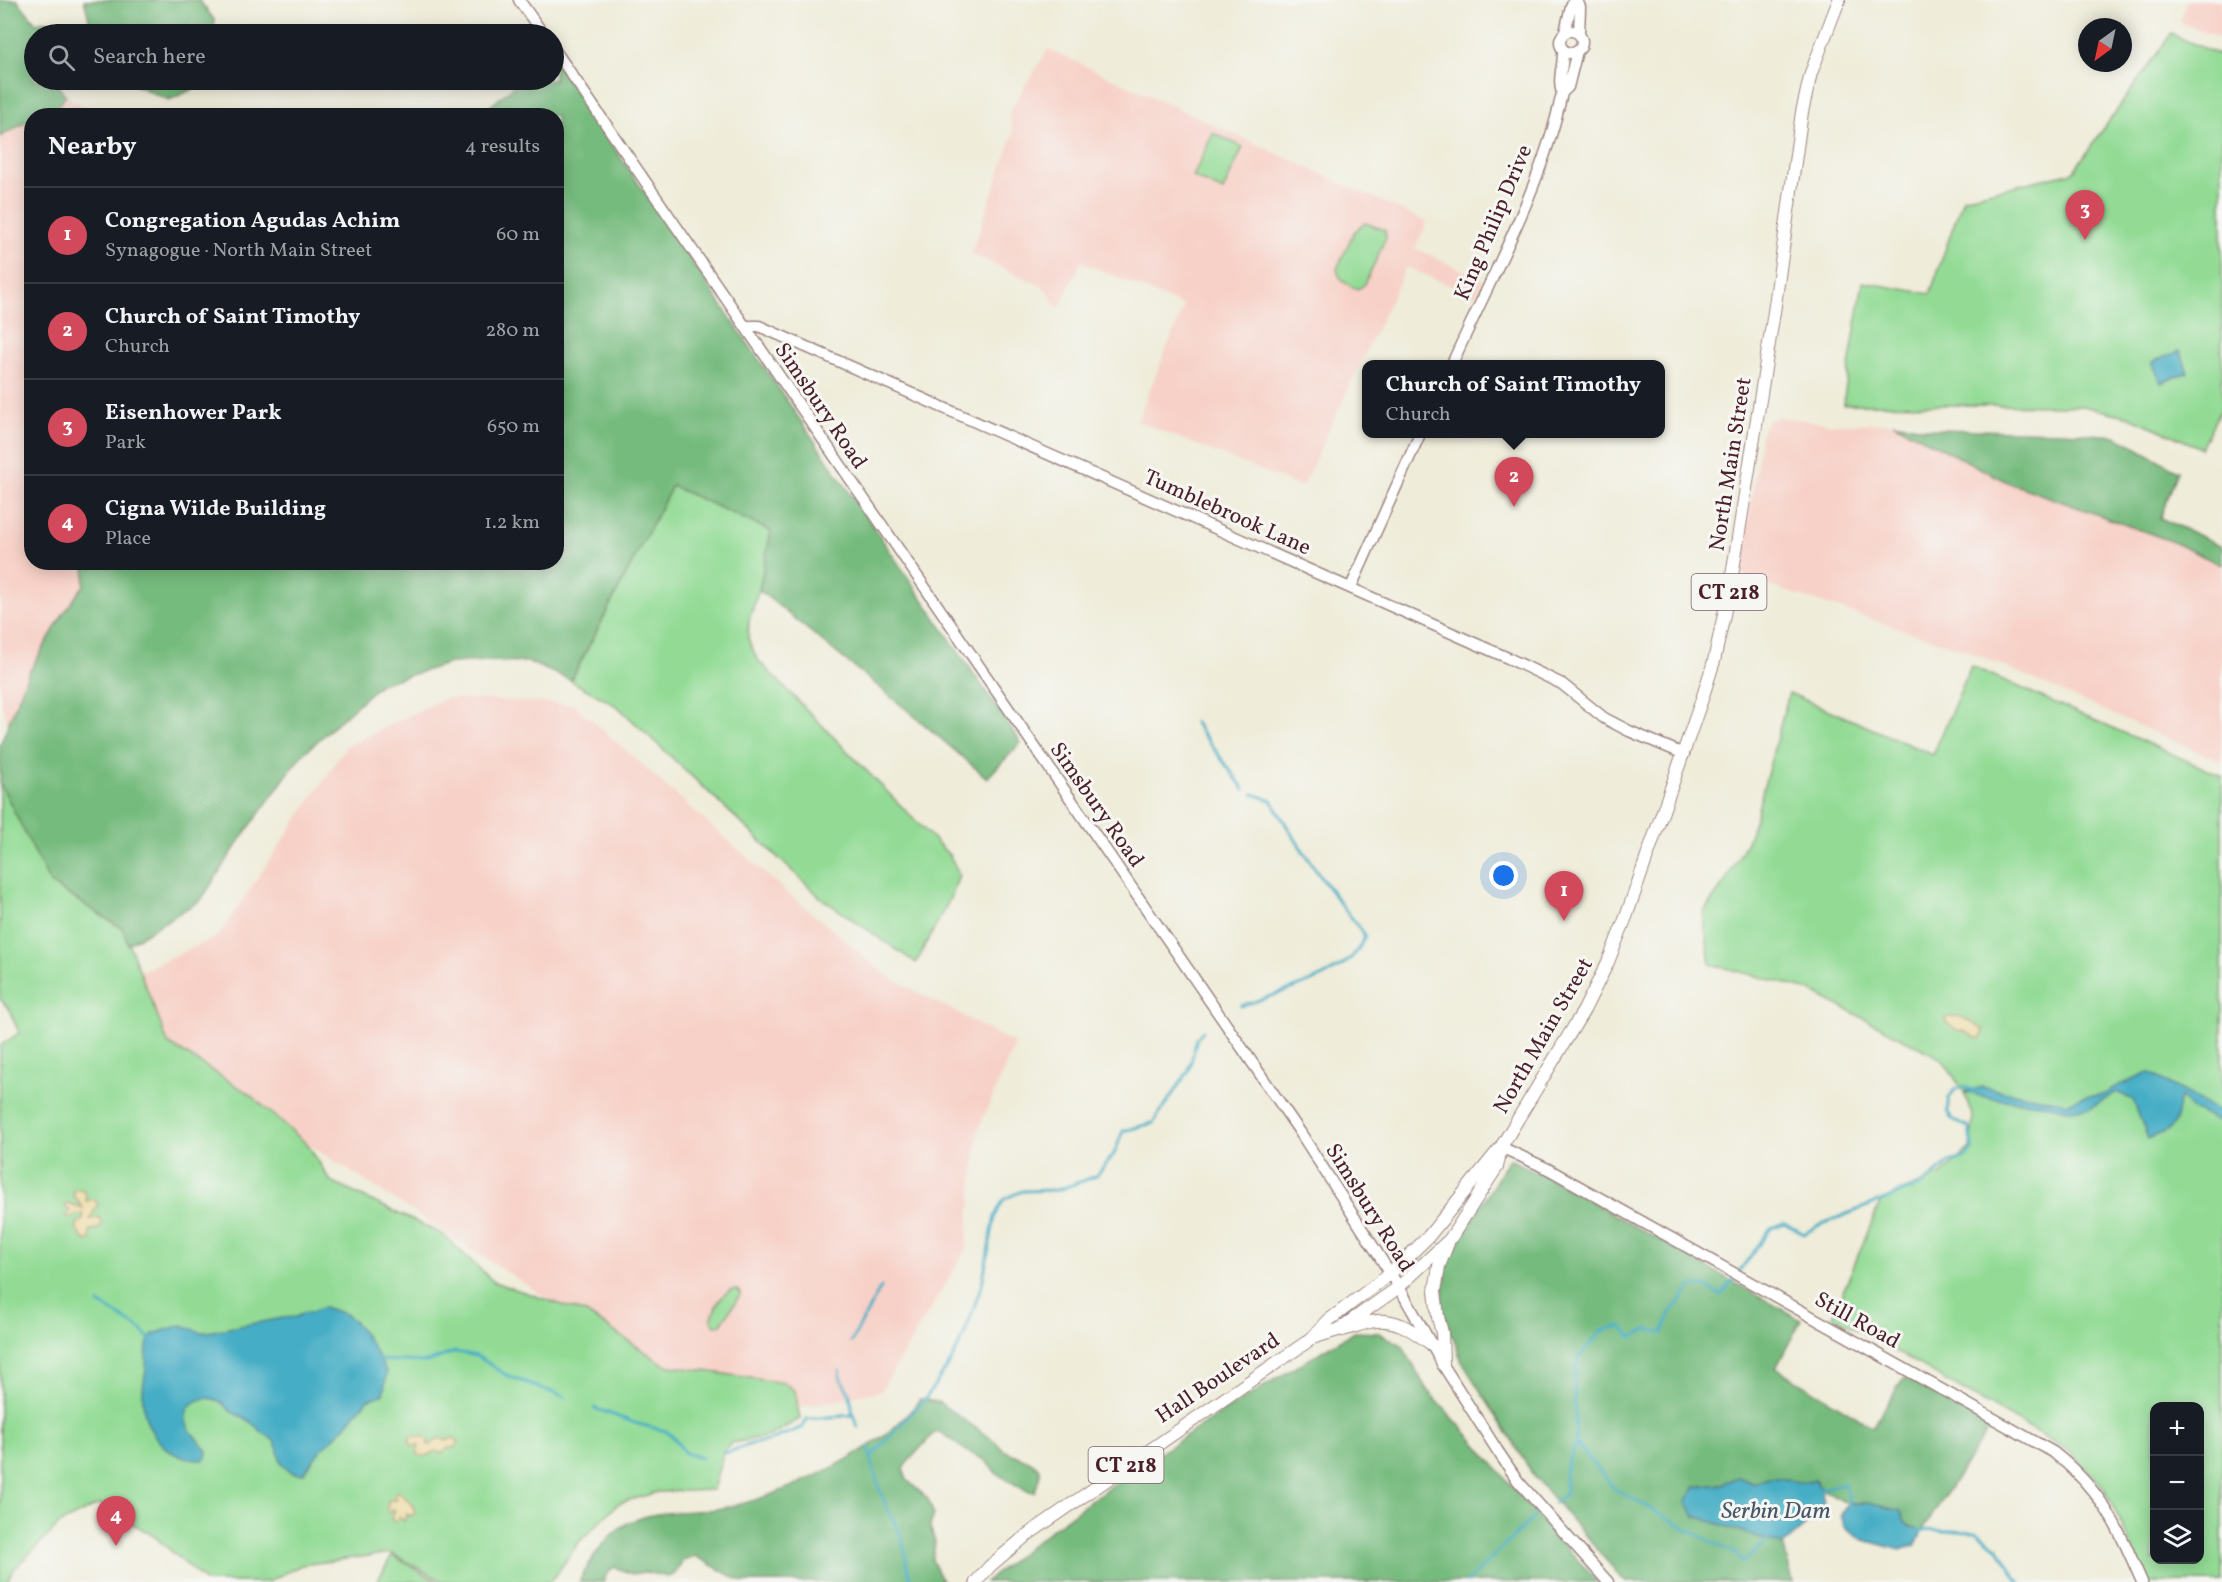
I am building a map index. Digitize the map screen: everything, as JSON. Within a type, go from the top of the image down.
[{"type":"main road","name":"North Main Street","points":[[1390,1274],[1428,1237],[1502,1147],[1572,1032],[1599,981],[1626,917],[1684,754],[1714,661],[1733,576],[1803,105],[1811,73],[1839,0]]},
{"type":"main road","name":"North Main Street","points":[[1399,1287],[1450,1239],[1497,1167],[1502,1147]]},
{"type":"main road","points":[[1443,1365],[1442,1333],[1435,1291],[1439,1266],[1450,1239]]},
{"type":"main road","name":"Hall Boulevard","points":[[976,1582],[990,1566],[1027,1535],[1311,1339],[1329,1320],[1390,1274]]},
{"type":"main road","name":"Hall Boulevard","points":[[1311,1339],[1338,1330],[1399,1287]]},
{"type":"main road","points":[[1338,1330],[1370,1322],[1392,1321],[1410,1329],[1431,1344]]},
{"type":"street","points":[[519,0],[536,24]]},
{"type":"street","points":[[1576,0],[1581,7],[1579,34],[1582,41],[1577,51],[1569,53],[1563,49],[1560,38],[1565,32],[1570,6],[1576,0]]},
{"type":"street","points":[[1565,32],[1572,31],[1579,34]]},
{"type":"street","name":"King Philip Drive","points":[[1562,93],[1559,85],[1563,49]]},
{"type":"street","name":"King Philip Drive","points":[[1454,360],[1523,209],[1554,126],[1562,93],[1568,87],[1577,51]]},
{"type":"street","name":"Simsbury Road","points":[[564,64],[1300,1132],[1399,1287],[1443,1365],[1518,1481],[1608,1582]]},
{"type":"street","name":"Tumblebrook Lane","points":[[745,326],[759,326],[1351,587],[1562,684],[1604,717],[1629,731],[1684,754]]},
{"type":"street","points":[[1351,587],[1418,438]]},
{"type":"street","name":"Still Road","points":[[1502,1147],[1548,1169],[2053,1452],[2074,1468],[2102,1502],[2114,1521],[2142,1582]]},
{"type":"shaded area","points":[[2187,0],[2222,0],[2222,39],[2179,22]]},
{"type":"shaded area","points":[[0,26],[24,64],[24,90],[62,90],[74,102],[91,108],[24,108],[24,570],[258,570],[157,912],[9,814],[25,785],[0,698]]},
{"type":"shaded area","points":[[1048,49],[1427,222],[1415,248],[1483,280],[1475,296],[1406,267],[1302,487],[1137,421],[1184,306],[1081,262],[1060,307],[1053,304],[1050,294],[1042,286],[971,254],[1013,135],[1009,112]]},
{"type":"shaded area","points":[[1779,417],[1834,424],[1893,423],[2007,482],[2168,540],[2222,565],[2222,762],[1971,652],[1746,578],[1741,571],[1762,430],[1768,420]]},
{"type":"shaded area","points":[[445,698],[573,704],[783,889],[888,976],[1015,1044],[978,1131],[966,1250],[881,1391],[802,1407],[624,1371],[586,1323],[165,1052],[137,973],[218,936],[347,746]]},
{"type":"green space","points":[[0,0],[17,0],[36,23],[46,21],[56,24],[24,24],[24,90],[61,90],[66,96],[55,108],[24,108],[24,123],[0,137]]},
{"type":"green space","points":[[84,0],[199,0],[215,21],[214,24],[90,24]]},
{"type":"green space","points":[[2171,34],[2222,56],[2222,406],[2201,448],[2130,417],[2083,406],[1843,404],[1863,282],[1930,294],[1963,198],[2073,172]]},
{"type":"green space","points":[[564,75],[1021,743],[987,778],[759,590],[771,531],[672,486],[571,680],[528,662],[488,661],[451,663],[380,684],[300,757],[240,840],[201,900],[128,944],[123,929],[50,883],[0,783],[0,745],[28,674],[63,614],[84,585],[85,570],[564,570],[564,108],[488,108],[509,90],[564,90]]},
{"type":"green space","points":[[146,90],[191,90],[169,100]]},
{"type":"green space","points":[[1213,133],[1243,147],[1223,191],[1193,177]]},
{"type":"green space","points":[[1365,223],[1385,230],[1386,238],[1365,284],[1358,289],[1344,282],[1337,269],[1354,232]]},
{"type":"green space","points":[[1893,423],[1931,429],[2063,432],[2116,436],[2178,471],[2160,518],[2222,546],[2222,565],[2168,540],[2007,482]]},
{"type":"green space","points":[[672,486],[771,531],[759,590],[749,620],[748,638],[757,659],[950,856],[959,875],[952,895],[916,963],[821,898],[617,706],[571,681]]},
{"type":"green space","points":[[1971,666],[2222,776],[2222,1582],[2148,1582],[2103,1486],[2068,1450],[1833,1316],[1881,1200],[1941,1175],[1970,1148],[1973,1118],[1964,1092],[1942,1059],[1809,990],[1710,964],[1703,913],[1724,883],[1747,842],[1789,693],[1933,755]]},
{"type":"green space","points":[[0,783],[50,883],[123,929],[168,1043],[248,1093],[308,1145],[331,1182],[442,1234],[494,1282],[586,1313],[665,1365],[784,1383],[795,1391],[800,1419],[769,1436],[732,1443],[724,1451],[713,1490],[658,1492],[619,1503],[579,1542],[551,1582],[444,1582],[391,1553],[301,1565],[268,1582],[206,1582],[154,1536],[99,1504],[61,1523],[15,1568],[6,1582],[0,1582],[0,1046],[19,1033],[9,1009],[0,999]]},
{"type":"green space","points":[[1509,1159],[1551,1179],[1801,1320],[1776,1368],[1873,1427],[1904,1377],[1991,1425],[1922,1531],[1868,1503],[1848,1504],[1821,1489],[1815,1480],[1802,1482],[1769,1478],[1754,1484],[1738,1477],[1723,1484],[1695,1487],[1750,1533],[1783,1545],[1793,1582],[1625,1582],[1534,1476],[1462,1362],[1441,1305],[1448,1261]]},
{"type":"green space","points":[[735,1289],[740,1292],[740,1295],[721,1324],[718,1326],[713,1324],[711,1321],[719,1301],[725,1293]]},
{"type":"green space","points":[[1354,1332],[1379,1333],[1402,1345],[1427,1390],[1598,1582],[985,1582],[1119,1481],[1259,1390]]},
{"type":"green space","points":[[920,1399],[938,1402],[995,1441],[1003,1450],[1031,1462],[1040,1469],[1035,1492],[1029,1492],[997,1474],[985,1460],[968,1452],[940,1432],[934,1433],[906,1464],[903,1469],[907,1480],[928,1499],[934,1515],[930,1526],[935,1543],[932,1560],[943,1582],[742,1582],[695,1556],[683,1560],[674,1575],[669,1577],[644,1572],[632,1574],[614,1567],[606,1575],[604,1582],[579,1582],[606,1541],[628,1523],[663,1513],[723,1508],[803,1482],[859,1453],[884,1436]]},
{"type":"green space","points":[[392,1555],[438,1582],[377,1582]]},
{"type":"sand","points":[[1957,1016],[1984,1030],[1981,1038],[1978,1039],[1964,1031],[1957,1030],[1946,1022],[1945,1018]]},
{"type":"sand","points":[[81,1189],[86,1194],[86,1201],[94,1199],[98,1204],[90,1219],[99,1217],[102,1223],[99,1229],[90,1230],[90,1239],[87,1241],[81,1237],[76,1227],[83,1220],[83,1214],[72,1218],[66,1216],[70,1211],[65,1207],[67,1203],[83,1208],[73,1194],[74,1190]]},
{"type":"sand","points":[[412,1436],[424,1437],[429,1440],[427,1444],[430,1445],[439,1438],[445,1440],[455,1438],[459,1443],[442,1453],[435,1451],[421,1456],[417,1453],[419,1445],[412,1446],[409,1439]]},
{"type":"sand","points":[[398,1491],[413,1505],[415,1513],[411,1516],[407,1514],[404,1521],[399,1517],[394,1522],[391,1519],[395,1510],[389,1513],[386,1509],[388,1500],[397,1500],[394,1494]]},
{"type":"water","points":[[2180,351],[2188,372],[2161,383],[2152,362]]},
{"type":"water","points":[[2148,1072],[2222,1113],[2222,1124],[2192,1109],[2180,1097],[2177,1115],[2170,1129],[2148,1139],[2133,1100],[2117,1092],[2090,1108],[2066,1110],[2050,1105],[1995,1099],[1964,1092],[1982,1087],[2067,1103],[2083,1097],[2105,1094]]},
{"type":"water","points":[[324,1307],[345,1314],[355,1322],[371,1344],[387,1373],[383,1395],[367,1400],[342,1430],[319,1452],[304,1473],[289,1471],[281,1462],[273,1440],[250,1421],[231,1412],[215,1399],[205,1398],[196,1401],[189,1407],[186,1417],[189,1428],[207,1451],[206,1458],[203,1460],[189,1459],[177,1455],[158,1440],[151,1430],[143,1406],[147,1346],[153,1334],[182,1325],[200,1332],[207,1332],[296,1317],[304,1312],[309,1313]]},
{"type":"water","name":"Serbin Dam","points":[[1738,1477],[1754,1484],[1769,1478],[1802,1482],[1815,1480],[1821,1489],[1824,1503],[1803,1528],[1783,1545],[1695,1516],[1686,1502],[1695,1487],[1723,1484]]},
{"type":"water","points":[[1868,1503],[1901,1511],[1905,1523],[1922,1531],[1916,1545],[1900,1550],[1864,1540],[1845,1527],[1841,1514],[1848,1504]]},
{"type":"waterway","points":[[1194,722],[1244,789]]},
{"type":"waterway","points":[[1241,1006],[1303,985],[1335,970],[1356,952],[1365,935],[1315,869],[1271,800],[1253,794]]},
{"type":"waterway","points":[[871,1457],[925,1399],[950,1363],[964,1335],[982,1284],[995,1216],[1004,1199],[1022,1191],[1058,1190],[1096,1176],[1114,1154],[1123,1131],[1153,1123],[1189,1070],[1197,1038],[1203,1031]]},
{"type":"waterway","points":[[1554,1503],[1566,1494],[1565,1471],[1576,1443],[1574,1384],[1578,1359],[1601,1331],[1621,1326],[1632,1337],[1648,1329],[1663,1333],[1671,1312],[1692,1286],[1705,1286],[1720,1295],[1771,1228],[1784,1223],[1804,1234],[1817,1226],[1923,1184],[1950,1162],[1966,1157],[1972,1149],[1969,1127],[1952,1119],[1947,1111],[1949,1098],[1955,1089],[1964,1087],[1976,1091]]},
{"type":"waterway","points":[[851,1342],[881,1287]]},
{"type":"waterway","points":[[99,1303],[142,1330],[150,1340]]},
{"type":"waterway","points":[[379,1360],[427,1362],[455,1352],[477,1356],[506,1375],[565,1397]]},
{"type":"waterway","points":[[840,1371],[839,1375],[850,1395],[853,1415],[858,1427]]},
{"type":"waterway","points":[[594,1408],[638,1424],[666,1431],[685,1453],[701,1458]]},
{"type":"waterway","points":[[726,1453],[768,1441],[803,1427],[807,1419],[853,1415]]},
{"type":"waterway","points":[[1576,1443],[1615,1489],[1735,1553],[1744,1562],[1770,1538]]},
{"type":"waterway","points":[[868,1447],[877,1482],[901,1535],[911,1582]]},
{"type":"waterway","points":[[1818,1492],[1821,1489],[1845,1484],[1850,1505]]},
{"type":"waterway","points":[[1467,1582],[1534,1517]]},
{"type":"waterway","points":[[1919,1530],[1976,1532],[1999,1548],[2016,1579],[2020,1582]]},
{"type":"place","name":"Eisenhower Park","points":[[2085,240]]},
{"type":"place","name":"Church of Saint Timothy","points":[[1514,507]]},
{"type":"place","name":"Congregation Agudas Achim","points":[[1564,921]]},
{"type":"place","name":"Cigna Wilde Building","points":[[116,1546]]}]
